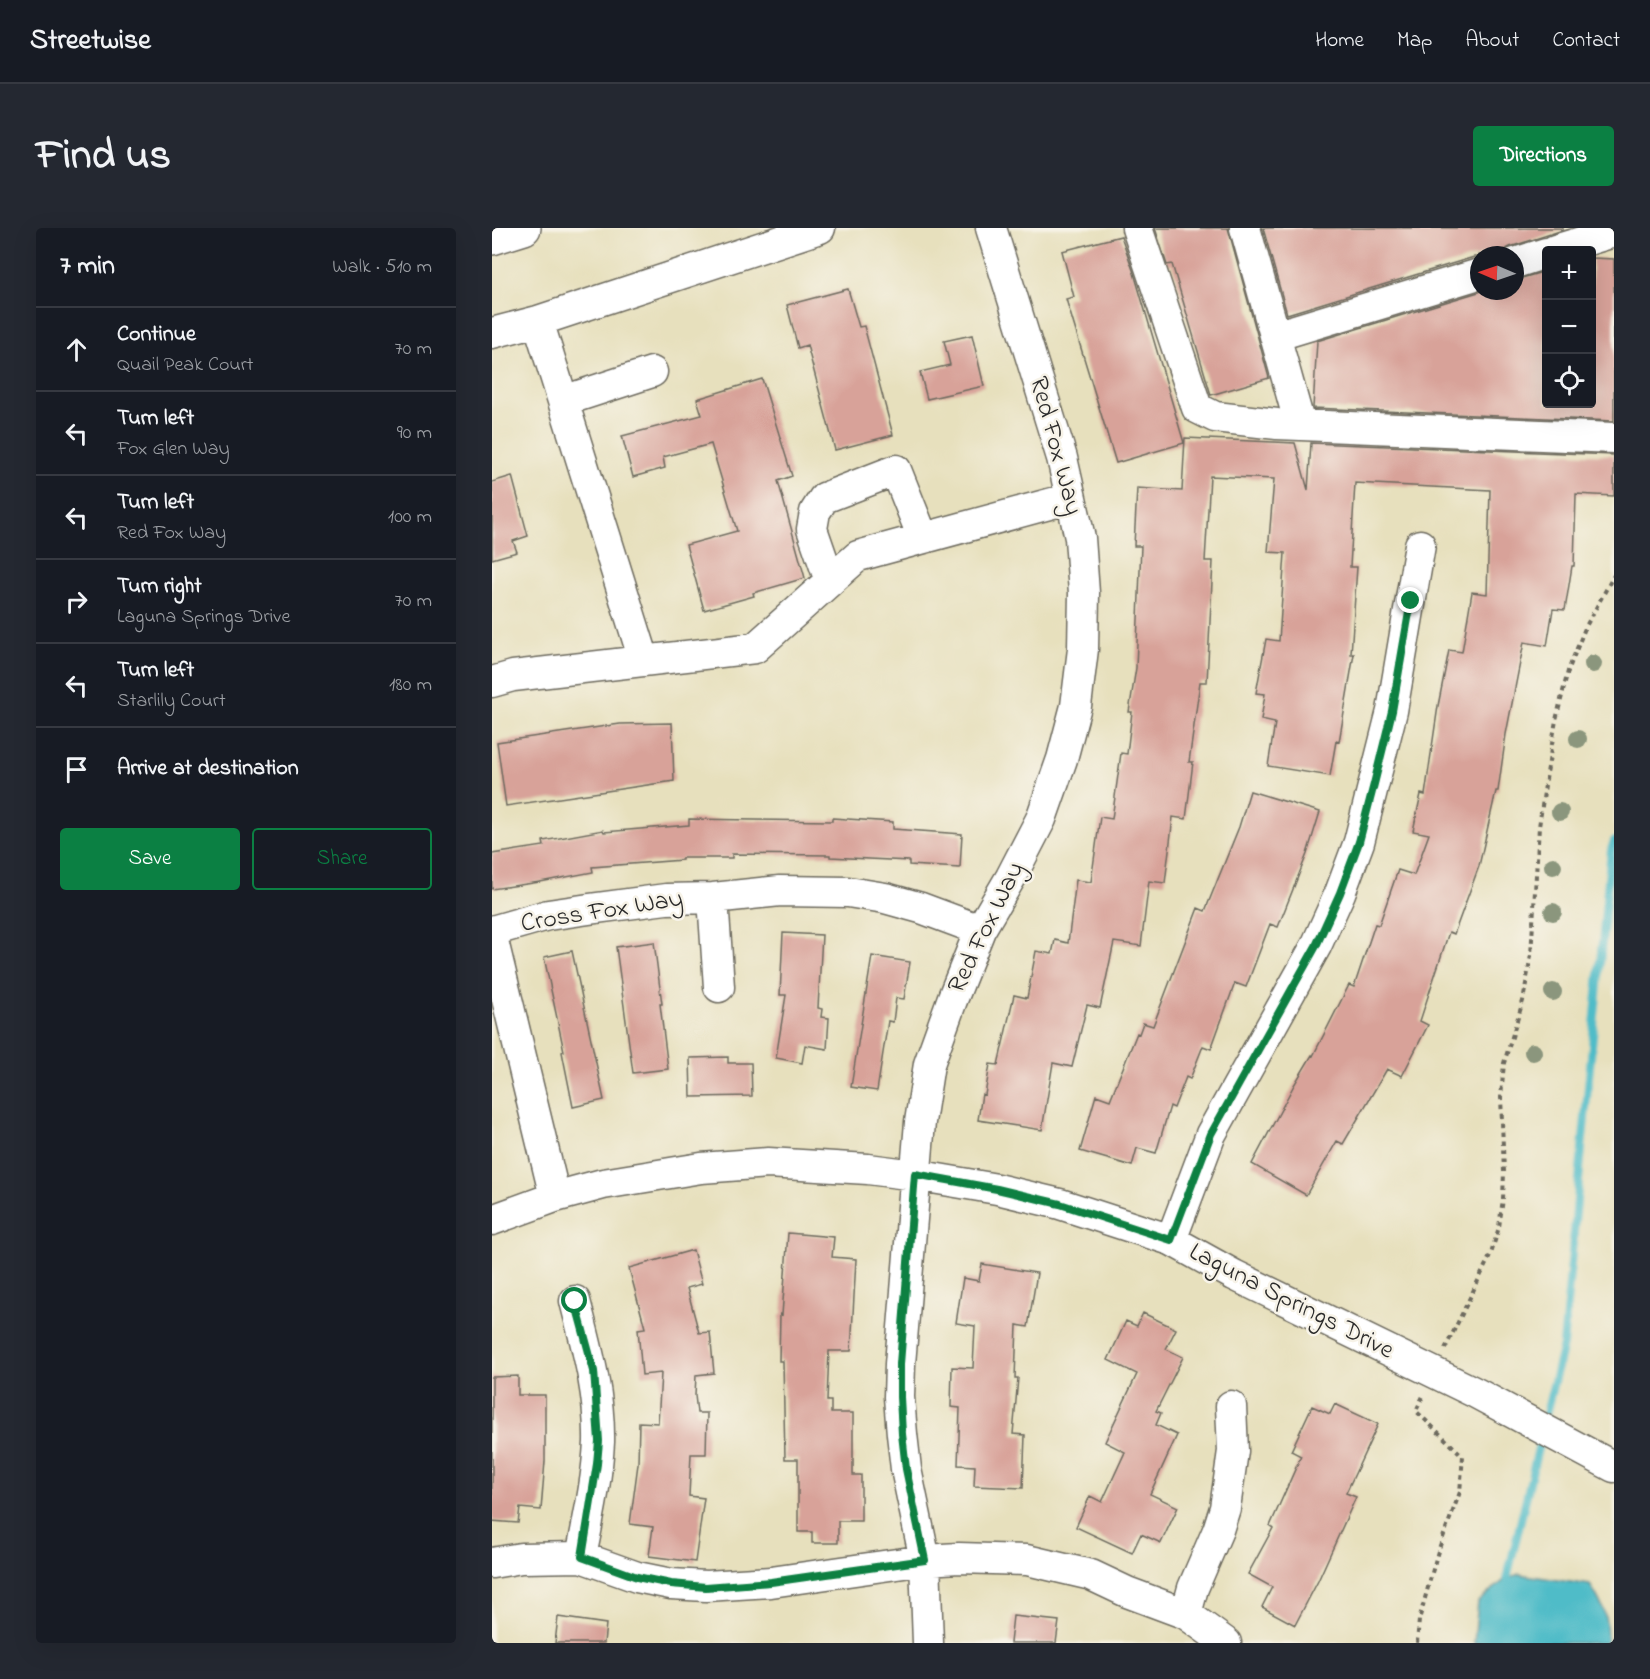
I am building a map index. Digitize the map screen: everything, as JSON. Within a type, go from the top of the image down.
[{"type":"highway","points":[[492,238],[524,228]]},
{"type":"street","points":[[492,333],[538,321],[820,228]]},
{"type":"street","name":"Red Fox Way","points":[[928,1643],[925,1560],[906,1469],[902,1434],[900,1364],[920,1122],[929,1064],[980,930],[1041,819],[1062,759],[1076,706],[1083,649],[1084,593],[1080,538],[1062,458],[991,228]]},
{"type":"street","points":[[1137,228],[1197,408],[1215,417],[1300,425],[1614,438]]},
{"type":"street","points":[[1245,228],[1300,425]]},
{"type":"street","points":[[1568,246],[1614,232]]},
{"type":"street","points":[[1524,260],[1542,254]]},
{"type":"street","points":[[1275,336],[1470,277]]},
{"type":"street","points":[[538,321],[644,660]]},
{"type":"street","points":[[563,401],[652,372]]},
{"type":"street","points":[[830,581],[812,529],[815,512],[824,498],[896,470],[923,538]]},
{"type":"street","points":[[492,682],[513,676],[754,648],[858,556],[1071,498]]},
{"type":"street","points":[[1171,1240],[1211,1134],[1316,946],[1340,893],[1359,842],[1392,711],[1420,545]]},
{"type":"street","name":"Cross Fox Way","points":[[492,931],[548,915],[589,909],[666,899],[713,898],[780,891],[848,892],[885,898],[921,908],[980,930]]},
{"type":"street","name":"Cross Fox Way","points":[[713,898],[719,987]]},
{"type":"street","points":[[492,937],[555,1197]]},
{"type":"street","name":"Laguna Springs Drive","points":[[492,1220],[555,1197],[603,1184],[701,1168],[768,1163],[915,1174],[997,1189],[1060,1204],[1171,1240],[1234,1275],[1476,1393],[1614,1467]]},
{"type":"street","points":[[575,1301],[594,1371],[599,1441],[582,1557]]},
{"type":"street","points":[[1186,1614],[1193,1588],[1225,1508],[1233,1451],[1231,1406]]},
{"type":"street","points":[[492,1563],[521,1558],[582,1557],[637,1577],[671,1584],[706,1587],[771,1582],[925,1560],[958,1558],[1027,1560],[1091,1575],[1127,1592],[1186,1614],[1226,1643]]},
{"type":"path","points":[[1451,1337],[1491,1254],[1499,1227],[1504,1172],[1501,1097],[1504,1063],[1523,1000],[1531,955],[1539,827],[1556,720],[1568,671],[1585,628],[1614,575]]},
{"type":"path","points":[[1416,1411],[1463,1456],[1460,1492],[1438,1551],[1419,1620],[1417,1643]]},
{"type":"water","points":[[1519,1574],[1590,1585],[1604,1612],[1607,1643],[1474,1643],[1478,1602],[1507,1578]]},
{"type":"building","points":[[1155,228],[1228,228],[1269,378],[1211,395],[1172,264],[1167,265]]},
{"type":"building","points":[[1263,228],[1563,228],[1563,230],[1513,246],[1470,246],[1470,258],[1287,314]]},
{"type":"building","points":[[1121,236],[1184,443],[1116,463],[1066,299],[1074,297],[1062,251]]},
{"type":"building","points":[[1596,258],[1614,259],[1614,421],[1313,408],[1317,341],[1470,295],[1470,300],[1524,300],[1524,277],[1542,272],[1542,408],[1596,408]]},
{"type":"building","points":[[848,289],[859,327],[864,326],[893,435],[835,450],[807,345],[798,348],[787,305]]},
{"type":"building","points":[[972,335],[984,386],[927,399],[920,372],[950,365],[944,341]]},
{"type":"building","points":[[762,379],[792,476],[778,481],[805,578],[704,610],[686,545],[737,531],[711,444],[663,457],[665,468],[633,477],[622,436],[702,415],[697,399]]},
{"type":"building","points":[[1185,438],[1295,443],[1308,490],[1311,443],[1614,455],[1614,496],[1576,494],[1574,566],[1572,566],[1565,610],[1553,609],[1547,646],[1524,642],[1506,734],[1498,791],[1496,791],[1479,866],[1454,934],[1449,932],[1420,1021],[1428,1025],[1402,1076],[1387,1069],[1343,1144],[1337,1141],[1306,1195],[1252,1164],[1294,1085],[1313,1056],[1349,985],[1354,987],[1375,924],[1379,925],[1398,870],[1414,875],[1429,834],[1413,831],[1421,794],[1425,795],[1449,650],[1462,652],[1472,592],[1487,594],[1490,490],[1355,483],[1350,567],[1357,567],[1351,654],[1354,654],[1339,742],[1336,741],[1330,776],[1268,766],[1275,723],[1261,720],[1265,694],[1256,693],[1266,639],[1279,641],[1285,553],[1268,552],[1274,479],[1210,476],[1205,561],[1213,561],[1207,682],[1200,682],[1189,762],[1193,762],[1186,819],[1173,817],[1165,883],[1149,881],[1141,946],[1114,942],[1100,1008],[1087,1005],[1072,1067],[1053,1063],[1042,1130],[978,1120],[990,1064],[998,1065],[1014,995],[1027,998],[1036,951],[1052,954],[1055,940],[1068,943],[1076,880],[1091,882],[1100,817],[1112,819],[1121,753],[1127,754],[1132,712],[1129,712],[1136,668],[1141,546],[1134,546],[1137,488],[1182,491]]},
{"type":"building","points":[[512,476],[528,536],[513,541],[517,552],[492,559],[492,482]]},
{"type":"building","points":[[672,723],[674,781],[506,806],[497,742],[620,724]]},
{"type":"building","points":[[1250,791],[1320,812],[1307,854],[1278,927],[1270,924],[1246,987],[1235,983],[1211,1049],[1203,1046],[1190,1079],[1186,1077],[1174,1108],[1170,1106],[1156,1153],[1137,1148],[1132,1166],[1080,1151],[1096,1095],[1110,1100],[1137,1033],[1139,1034],[1143,1023],[1153,1026],[1198,908],[1205,911],[1239,827]]},
{"type":"building","points":[[832,818],[893,822],[893,829],[962,834],[960,868],[909,865],[909,861],[830,857],[830,855],[732,854],[732,858],[682,858],[682,860],[592,867],[593,872],[492,889],[492,854],[544,846],[543,841],[603,830],[604,832],[689,825],[689,819],[832,821]]},
{"type":"building","points":[[783,933],[822,935],[818,1008],[822,1009],[821,1017],[829,1018],[827,1049],[805,1045],[802,1063],[776,1058],[786,995],[780,995]]},
{"type":"building","points":[[654,942],[668,1069],[633,1073],[616,947]]},
{"type":"building","points":[[572,951],[604,1100],[573,1107],[544,957]]},
{"type":"building","points":[[872,956],[910,962],[904,999],[896,998],[893,1022],[888,1021],[877,1091],[851,1087]]},
{"type":"building","points":[[728,1057],[728,1063],[751,1063],[752,1096],[691,1097],[690,1058]]},
{"type":"building","points":[[788,1233],[834,1237],[832,1257],[856,1259],[851,1351],[829,1351],[827,1401],[831,1401],[831,1413],[853,1413],[853,1475],[861,1475],[861,1521],[838,1521],[838,1543],[812,1543],[812,1532],[798,1532],[798,1459],[785,1459],[783,1361],[779,1361],[780,1314],[782,1315]]},
{"type":"building","points":[[693,1250],[702,1284],[687,1288],[699,1333],[710,1332],[714,1373],[696,1375],[697,1413],[707,1413],[706,1454],[691,1454],[689,1496],[704,1498],[695,1562],[649,1556],[653,1527],[630,1524],[638,1464],[639,1422],[658,1423],[661,1373],[642,1375],[638,1329],[645,1328],[629,1268]]},
{"type":"building","points":[[982,1264],[1037,1273],[1028,1327],[1017,1325],[1015,1378],[1018,1378],[1013,1434],[1025,1435],[1023,1488],[974,1486],[975,1466],[958,1465],[960,1408],[951,1407],[952,1367],[973,1368],[975,1326],[956,1323],[963,1278],[979,1281]]},
{"type":"building","points":[[1143,1313],[1176,1329],[1166,1349],[1183,1357],[1156,1411],[1161,1413],[1156,1425],[1177,1435],[1150,1494],[1178,1507],[1161,1543],[1141,1534],[1132,1553],[1076,1527],[1090,1496],[1102,1502],[1125,1452],[1105,1442],[1137,1374],[1108,1360],[1126,1321],[1137,1326]]},
{"type":"building","points":[[518,1376],[518,1395],[545,1395],[545,1461],[541,1510],[520,1508],[518,1523],[492,1521],[492,1377]]},
{"type":"building","points":[[1335,1404],[1378,1424],[1346,1493],[1356,1497],[1318,1581],[1295,1625],[1262,1607],[1272,1587],[1248,1574],[1273,1528],[1270,1526],[1301,1456],[1291,1451],[1312,1406],[1330,1414]]},
{"type":"building","points":[[1013,1616],[1059,1621],[1056,1643],[1010,1643]]},
{"type":"building","points":[[558,1617],[606,1624],[604,1643],[555,1643]]},
{"type":"waterway","points":[[1544,1422],[1563,1345],[1611,850],[1614,841]]},
{"type":"waterway","points":[[1507,1578],[1541,1436]]},
{"type":"route","points":[[575,1301],[594,1371],[599,1441],[582,1557],[637,1577],[671,1584],[706,1587],[771,1582],[925,1560],[906,1469],[900,1397],[900,1364],[915,1174],[997,1189],[1060,1204],[1171,1240],[1211,1134],[1316,946],[1340,893],[1359,842],[1392,711],[1411,601]]}]
